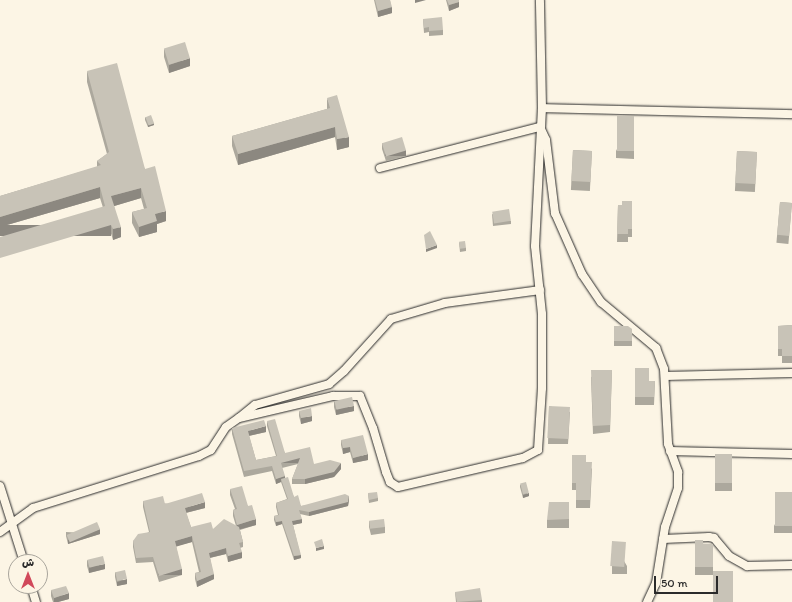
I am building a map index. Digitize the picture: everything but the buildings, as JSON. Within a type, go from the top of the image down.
[{"type":"street","points":[[239,418],[333,396],[360,396],[373,428],[390,482],[398,487],[523,458],[538,450],[540,439],[542,314],[536,246],[542,108],[540,0]]},
{"type":"street","points":[[542,108],[792,114]]},
{"type":"street","points":[[380,168],[540,127]]},
{"type":"street","points":[[540,127],[546,140],[553,208],[576,262],[601,302],[656,348],[662,360],[665,376],[670,451],[678,472],[678,488],[663,539],[657,578],[647,602]]},
{"type":"street","points":[[0,532],[32,508],[199,456],[211,450],[226,427],[255,404],[329,384],[344,371],[391,319],[445,303],[540,290]]},
{"type":"street","points":[[665,376],[792,373]]},
{"type":"street","points":[[670,451],[792,454]]},
{"type":"street","points":[[0,486],[22,554]]},
{"type":"street","points":[[663,539],[714,538],[729,556],[747,566],[792,565]]}]
